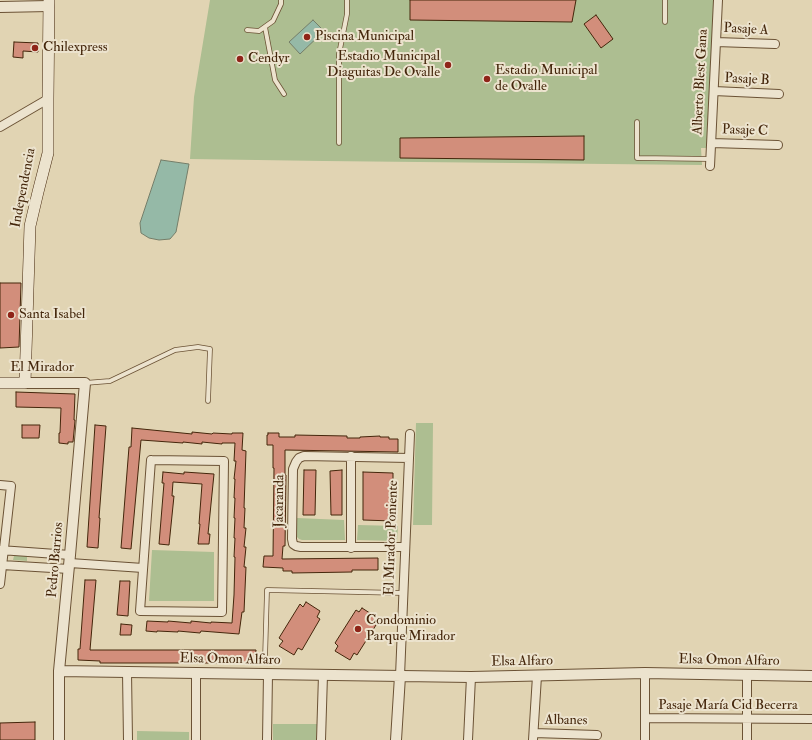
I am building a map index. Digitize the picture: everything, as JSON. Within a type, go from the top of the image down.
[{"type":"main road","name":"Independencia","points":[[25,383],[30,226],[48,153],[49,3]]},
{"type":"main road","name":"El Mirador","points":[[0,383],[25,383]]},
{"type":"street","name":"Alberto Blest Gana","points":[[710,162],[718,0]]},
{"type":"street","points":[[0,6],[49,3]]},
{"type":"street","name":"Pasaje A","points":[[716,42],[775,44]]},
{"type":"street","name":"Pasaje B","points":[[714,91],[779,94]]},
{"type":"street","points":[[0,127],[48,99]]},
{"type":"street","name":"Pasaje C","points":[[712,143],[778,145]]},
{"type":"street","name":"El Mirador","points":[[25,383],[85,383]]},
{"type":"street","name":"Pedro Barrios","points":[[59,740],[59,671],[85,383]]},
{"type":"street","name":"El Mirador Poniente","points":[[396,740],[404,593],[410,434]]},
{"type":"street","name":"Jacaranda","points":[[405,547],[301,547],[293,544],[293,469],[299,458],[304,456],[409,458]]},
{"type":"street","points":[[351,456],[351,548]]},
{"type":"street","points":[[151,460],[224,461],[222,612],[140,611],[143,568],[151,460]]},
{"type":"street","points":[[0,485],[11,486],[2,551],[0,584]]},
{"type":"street","points":[[2,551],[70,562],[143,568]]},
{"type":"street","points":[[2,565],[70,562]]},
{"type":"street","name":"Elsa Omon Alfaro","points":[[59,671],[400,676]]},
{"type":"street","points":[[127,672],[128,740]]},
{"type":"street","points":[[196,673],[196,740]]},
{"type":"street","points":[[645,673],[645,740]]},
{"type":"street","name":"Elsa Omon Alfaro","points":[[645,673],[812,676]]},
{"type":"street","name":"Elsa Alfaro","points":[[400,676],[471,677],[645,673]]},
{"type":"street","points":[[267,740],[268,674]]},
{"type":"street","points":[[321,740],[323,675]]},
{"type":"street","points":[[747,675],[748,740]]},
{"type":"street","points":[[533,737],[537,676]]},
{"type":"street","points":[[468,740],[471,677]]},
{"type":"street","name":"Pasaje María Cid Becerra","points":[[645,718],[812,719]]},
{"type":"street","name":"Albanes","points":[[533,737],[597,735]]},
{"type":"lane","points":[[247,30],[259,31],[273,21],[281,4],[281,0]]},
{"type":"lane","points":[[340,143],[339,54],[347,14],[347,0]]},
{"type":"lane","points":[[665,0],[665,22]]},
{"type":"lane","points":[[265,27],[275,80],[284,94]]},
{"type":"lane","points":[[637,122],[637,158],[710,162]]},
{"type":"lane","points":[[85,383],[110,381],[175,350],[198,347],[210,349],[208,401]]},
{"type":"lane","points":[[265,659],[267,590],[404,593]]},
{"type":"shaded area","name":"Estadio Municipal Diaguitas De Ovalle","points":[[210,0],[714,0],[708,148],[701,148],[702,165],[190,159],[194,97]]},
{"type":"shaded area","name":"Piscina Municipal","points":[[313,20],[324,31],[300,54],[289,42]]},
{"type":"shaded area","points":[[161,160],[189,164],[176,232],[170,239],[159,240],[149,238],[141,233],[140,223]]},
{"type":"shaded area","points":[[416,423],[433,423],[432,525],[413,525]]},
{"type":"shaded area","points":[[297,518],[344,520],[345,540],[299,539],[297,537]]},
{"type":"shaded area","points":[[358,525],[398,526],[397,541],[357,540]]},
{"type":"shaded area","points":[[152,550],[214,552],[214,601],[149,601]]},
{"type":"shaded area","points":[[14,556],[27,556],[27,561],[13,560]]},
{"type":"shaded area","points":[[273,724],[317,724],[316,740],[273,740]]},
{"type":"shaded area","points":[[137,731],[189,732],[189,740],[137,740]]},
{"type":"building","points":[[410,0],[576,0],[572,22],[410,20]]},
{"type":"building","points":[[596,15],[613,39],[601,48],[584,24]]},
{"type":"building","points":[[14,42],[38,43],[38,52],[23,51],[23,58],[13,57]]},
{"type":"building","points":[[584,136],[584,160],[400,158],[400,138]]},
{"type":"building","name":"Santa Isabel","points":[[0,283],[21,283],[19,347],[0,348]]},
{"type":"building","points":[[16,392],[75,394],[73,442],[68,442],[68,444],[59,443],[61,408],[16,407]]},
{"type":"building","points":[[22,425],[40,425],[39,438],[22,438]]},
{"type":"building","points":[[95,425],[106,426],[98,548],[87,547]]},
{"type":"building","points":[[132,428],[192,434],[192,432],[212,434],[243,433],[242,450],[246,451],[244,528],[246,528],[244,547],[246,547],[244,567],[246,567],[244,612],[242,612],[239,634],[201,631],[200,633],[146,631],[147,621],[232,623],[235,557],[235,443],[222,444],[202,442],[202,444],[141,440],[131,549],[121,548],[129,447],[131,447]]},
{"type":"building","points":[[268,433],[279,433],[279,437],[295,437],[295,435],[347,436],[347,438],[380,436],[389,437],[389,439],[398,439],[398,452],[285,450],[285,546],[283,546],[282,559],[378,558],[378,570],[292,573],[292,571],[283,571],[283,568],[263,567],[264,556],[273,556],[274,468],[273,445],[267,445]]},
{"type":"building","points":[[304,470],[316,470],[315,515],[303,515]]},
{"type":"building","points":[[342,470],[342,515],[331,515],[330,471]]},
{"type":"building","points":[[163,472],[214,474],[208,534],[210,534],[209,544],[198,544],[202,484],[173,482],[172,496],[174,496],[169,545],[159,544],[164,483],[162,483]]},
{"type":"building","points":[[363,472],[393,473],[393,521],[363,520]]},
{"type":"building","points":[[85,580],[96,580],[90,650],[256,650],[256,660],[254,660],[254,663],[100,663],[100,661],[78,660]]},
{"type":"building","points":[[120,581],[130,581],[128,616],[117,615]]},
{"type":"building","points":[[306,602],[320,611],[317,617],[320,619],[302,650],[298,648],[294,655],[279,646],[283,641],[279,638],[300,604],[303,607]]},
{"type":"building","name":"Condominio Parque Mirador","points":[[362,608],[376,617],[372,622],[376,625],[357,655],[354,653],[350,660],[335,651],[338,646],[335,643],[356,610],[359,612]]},
{"type":"building","points":[[121,624],[132,625],[131,635],[120,635]]},
{"type":"building","points":[[35,722],[35,740],[0,740],[0,723]]},
{"type":"place","name":"Piscina Municipal","points":[[307,37]]},
{"type":"place","name":"Chilexpress","points":[[35,48]]},
{"type":"place","name":"Cendyr","points":[[240,59]]},
{"type":"place","name":"Estadio Municipal Diaguitas De Ovalle","points":[[448,65]]},
{"type":"place","name":"Estadio Municipal de Ovalle","points":[[487,79]]},
{"type":"place","name":"Santa Isabel","points":[[11,315]]},
{"type":"place","name":"Condominio Parque Mirador","points":[[358,629]]}]
